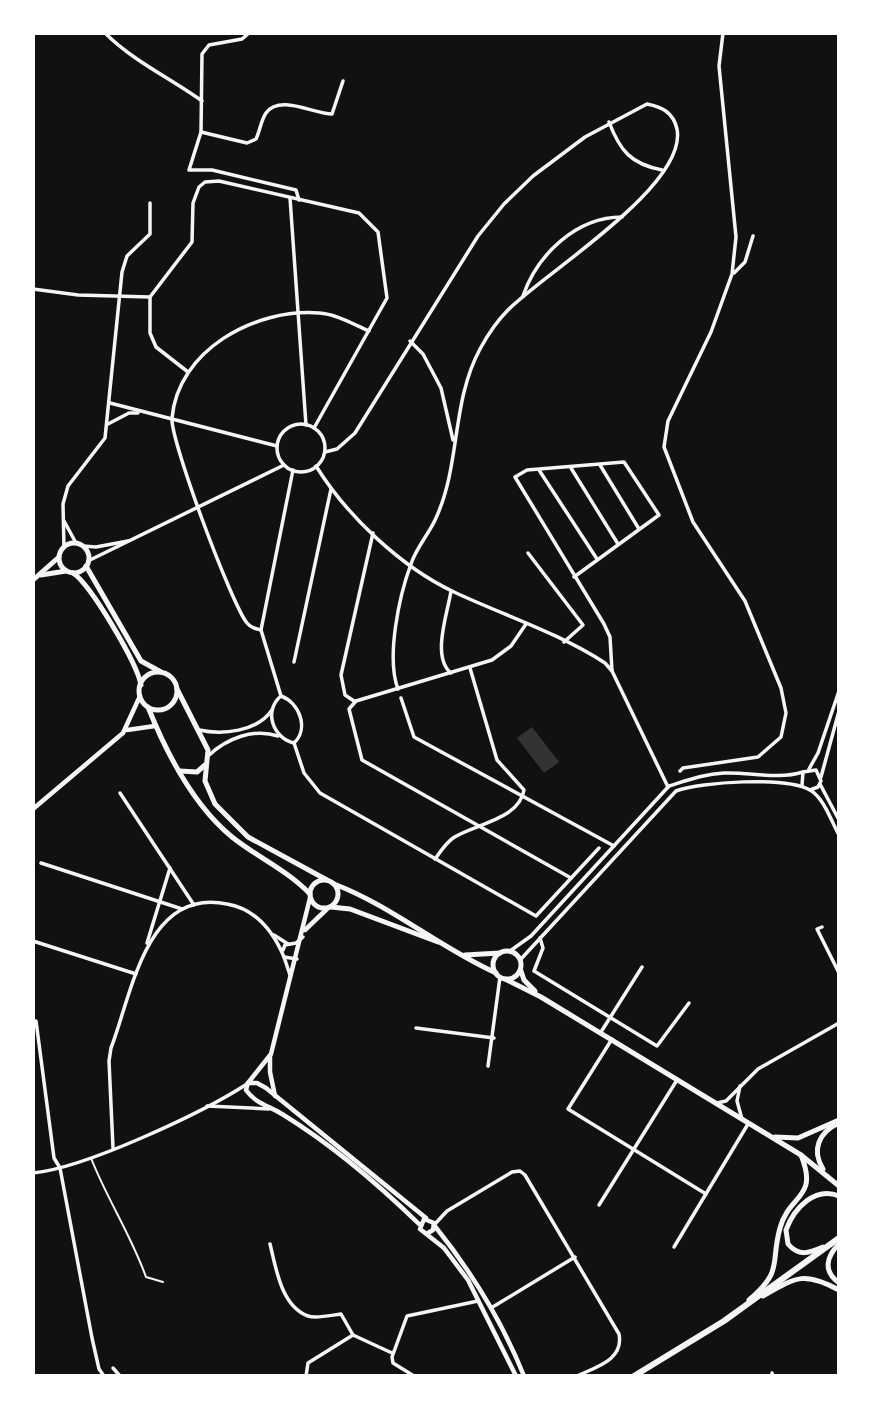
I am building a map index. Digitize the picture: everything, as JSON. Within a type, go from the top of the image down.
[{"type":"highway","points":[[634,1376],[724,1321],[837,1241]]},
{"type":"main road","points":[[36,578],[59,556],[64,547],[80,545],[87,563],[141,661],[170,676],[198,730],[208,759],[207,790],[231,821],[248,837],[420,928],[472,962],[540,996],[601,1032],[801,1155],[839,1186]]},
{"type":"main road","points":[[59,556],[70,572],[86,583],[136,666],[141,685],[140,696],[179,770],[231,836],[291,876],[317,906],[350,909],[444,944]]},
{"type":"main road","points":[[36,578],[70,572],[87,563]]},
{"type":"main road","points":[[141,685],[149,675],[161,673]]},
{"type":"main road","points":[[148,707],[159,710],[171,706],[177,689]]},
{"type":"main road","points":[[179,770],[197,772],[208,759]]},
{"type":"main road","points":[[310,896],[314,884],[327,880]]},
{"type":"main road","points":[[329,907],[338,896],[334,884]]},
{"type":"main road","points":[[465,955],[510,951],[521,959],[524,980],[540,996]]},
{"type":"main road","points":[[499,953],[493,964],[500,976]]},
{"type":"main road","points":[[500,976],[513,978],[521,968]]},
{"type":"main road","points":[[765,1134],[797,1138],[839,1122]]},
{"type":"main road","points":[[827,1174],[820,1164],[817,1148],[822,1136],[839,1122]]},
{"type":"main road","points":[[724,1321],[773,1275],[780,1227],[807,1187],[807,1170],[801,1155]]},
{"type":"main road","points":[[837,1241],[802,1254],[788,1244],[786,1230],[813,1195],[824,1192],[839,1196]]},
{"type":"main road","points":[[837,1241],[828,1257],[827,1266],[829,1274],[839,1283]]},
{"type":"main road","points":[[748,1304],[794,1278],[805,1276],[821,1280],[839,1290]]},
{"type":"street","points":[[105,33],[146,65],[171,78],[202,101]]},
{"type":"street","points":[[249,33],[242,39],[209,45],[202,54],[201,132],[189,170],[212,170],[296,190],[299,200]]},
{"type":"street","points":[[510,951],[531,936],[669,787],[683,768],[758,757],[781,737],[786,713],[781,688],[745,601],[694,522],[664,447],[668,421],[712,332],[732,274],[736,237],[719,66],[723,33]]},
{"type":"street","points":[[201,132],[252,142],[256,139],[267,110],[274,107],[290,106],[332,114],[343,81]]},
{"type":"street","points":[[325,452],[337,449],[355,433],[478,236],[504,204],[533,176],[609,122],[647,104],[667,111],[676,125],[678,135],[673,153],[646,195],[508,310],[481,348],[462,394],[453,466],[445,496],[411,564],[391,654],[398,689]]},
{"type":"street","points":[[609,122],[625,155],[638,164],[662,170]]},
{"type":"street","points":[[188,372],[156,347],[150,333],[150,297],[192,242],[193,203],[199,187],[205,182],[219,181],[359,213],[373,223],[378,232],[387,298],[314,428]]},
{"type":"street","points":[[290,198],[306,425]]},
{"type":"street","points":[[64,547],[63,505],[68,486],[75,473],[102,446],[108,424],[122,272],[127,256],[150,234],[150,203]]},
{"type":"street","points":[[522,298],[534,271],[559,242],[592,222],[622,217]]},
{"type":"street","points":[[732,274],[745,262],[753,236]]},
{"type":"street","points":[[33,289],[150,297]]},
{"type":"street","points":[[261,630],[247,622],[175,446],[171,421],[175,402],[188,372],[203,354],[239,329],[270,317],[300,313],[326,314],[369,331]]},
{"type":"street","points":[[410,341],[423,354],[441,388],[454,442]]},
{"type":"street","points":[[110,403],[171,421],[277,446]]},
{"type":"street","points":[[108,424],[129,413],[144,412]]},
{"type":"street","points":[[306,425],[322,436],[325,452],[317,467],[309,471],[293,470],[285,465],[277,446],[287,429],[306,425]]},
{"type":"street","points":[[574,577],[660,513],[624,462],[539,470],[519,473],[515,477],[517,483],[610,637],[612,671],[670,794],[675,793]]},
{"type":"street","points":[[87,563],[198,505],[285,465]]},
{"type":"street","points":[[600,465],[639,529]]},
{"type":"street","points":[[317,467],[331,489],[373,532],[411,564],[451,591],[597,658],[612,671]]},
{"type":"street","points":[[571,468],[618,544]]},
{"type":"street","points":[[198,730],[226,733],[261,721],[281,696],[261,630],[293,470]]},
{"type":"street","points":[[539,470],[597,560]]},
{"type":"street","points":[[294,662],[331,489]]},
{"type":"street","points":[[64,521],[80,545],[96,547],[128,541]]},
{"type":"street","points":[[64,530],[71,533]]},
{"type":"street","points":[[356,701],[345,695],[341,675],[373,532]]},
{"type":"street","points":[[528,553],[583,625],[564,642]]},
{"type":"street","points":[[451,591],[442,649],[446,668],[452,673]]},
{"type":"street","points":[[526,624],[504,653],[470,668],[356,701],[349,709],[362,760],[570,878]]},
{"type":"street","points":[[435,859],[450,840],[477,824],[488,823],[505,814],[524,790],[497,760],[470,668]]},
{"type":"street","points":[[809,769],[824,738],[839,691]]},
{"type":"street","points":[[33,809],[126,730],[140,696]]},
{"type":"street","points":[[281,696],[290,700],[301,718],[300,736],[294,743]]},
{"type":"street","points":[[401,698],[414,737],[523,794],[614,846]]},
{"type":"street","points":[[273,709],[272,720],[280,736]]},
{"type":"street","points":[[839,712],[820,784],[839,820]]},
{"type":"street","points":[[126,730],[155,726]]},
{"type":"street","points":[[208,759],[233,738],[265,732],[280,736],[294,743],[304,773],[320,793],[536,916],[599,848]]},
{"type":"street","points":[[824,738],[830,739]]},
{"type":"street","points":[[669,787],[685,779],[726,773],[775,776],[809,769],[816,770],[821,776]]},
{"type":"street","points":[[680,771],[685,779]]},
{"type":"street","points":[[803,772],[800,779],[804,787]]},
{"type":"street","points":[[775,776],[775,784]]},
{"type":"street","points":[[521,959],[675,793],[692,785],[721,782],[804,787],[817,796],[839,835]]},
{"type":"street","points":[[810,790],[820,784]]},
{"type":"street","points":[[669,787],[675,793]]},
{"type":"street","points":[[120,793],[194,905]]},
{"type":"street","points":[[608,853],[614,857]]},
{"type":"street","points":[[41,863],[182,909]]},
{"type":"street","points":[[113,1148],[109,1061],[170,868]]},
{"type":"street","points":[[275,1097],[270,1072],[271,1054],[297,959],[310,896]]},
{"type":"street","points":[[145,949],[162,924],[182,909],[219,902],[251,911],[272,934],[282,951],[291,980]]},
{"type":"street","points":[[272,934],[288,944],[296,943],[329,907]]},
{"type":"street","points":[[821,927],[817,929],[839,973]]},
{"type":"street","points":[[540,938],[543,948],[534,971],[657,1046],[689,1003]]},
{"type":"street","points":[[33,941],[136,974]]},
{"type":"street","points":[[282,951],[288,944]]},
{"type":"street","points":[[284,957],[297,959]]},
{"type":"street","points":[[601,1032],[642,967]]},
{"type":"street","points":[[488,1066],[494,1038],[500,976]]},
{"type":"street","points":[[36,1021],[54,1158],[60,1168],[92,1338],[99,1369],[104,1376]]},
{"type":"street","points":[[714,1103],[726,1101],[740,1084],[758,1069],[839,1023]]},
{"type":"street","points":[[416,1028],[494,1038]]},
{"type":"street","points":[[612,1039],[568,1109],[706,1194]]},
{"type":"street","points":[[33,1173],[60,1168],[90,1157],[205,1106],[248,1083],[261,1070],[271,1054]]},
{"type":"street","points":[[599,1205],[677,1080]]},
{"type":"street","points":[[248,1083],[257,1083],[304,1122],[373,1172],[434,1225],[460,1257],[491,1308],[524,1376]]},
{"type":"street","points":[[248,1083],[246,1090],[251,1097],[369,1178],[419,1224],[421,1231],[428,1233],[457,1265],[479,1301],[516,1376]]},
{"type":"street","points":[[674,1247],[746,1122],[737,1101],[740,1084]]},
{"type":"street","points":[[205,1106],[271,1109]]},
{"type":"street","points":[[428,1233],[447,1211],[516,1170],[525,1175],[616,1328],[621,1342],[612,1359],[578,1376]]},
{"type":"street","points":[[419,1224],[426,1218]]},
{"type":"street","points":[[270,1244],[278,1273],[295,1308],[310,1317],[341,1314],[353,1335],[392,1353]]},
{"type":"street","points":[[491,1308],[575,1257]]},
{"type":"street","points":[[414,1376],[393,1363],[392,1353],[407,1316],[479,1301]]},
{"type":"street","points":[[306,1376],[309,1363],[353,1335]]},
{"type":"street","points":[[113,1368],[120,1376]]},
{"type":"lane","points":[[90,1157],[104,1190],[129,1234],[146,1277],[163,1282]]},
{"type":"shaded area","points":[[532,727],[559,762],[544,773],[517,738]]}]
